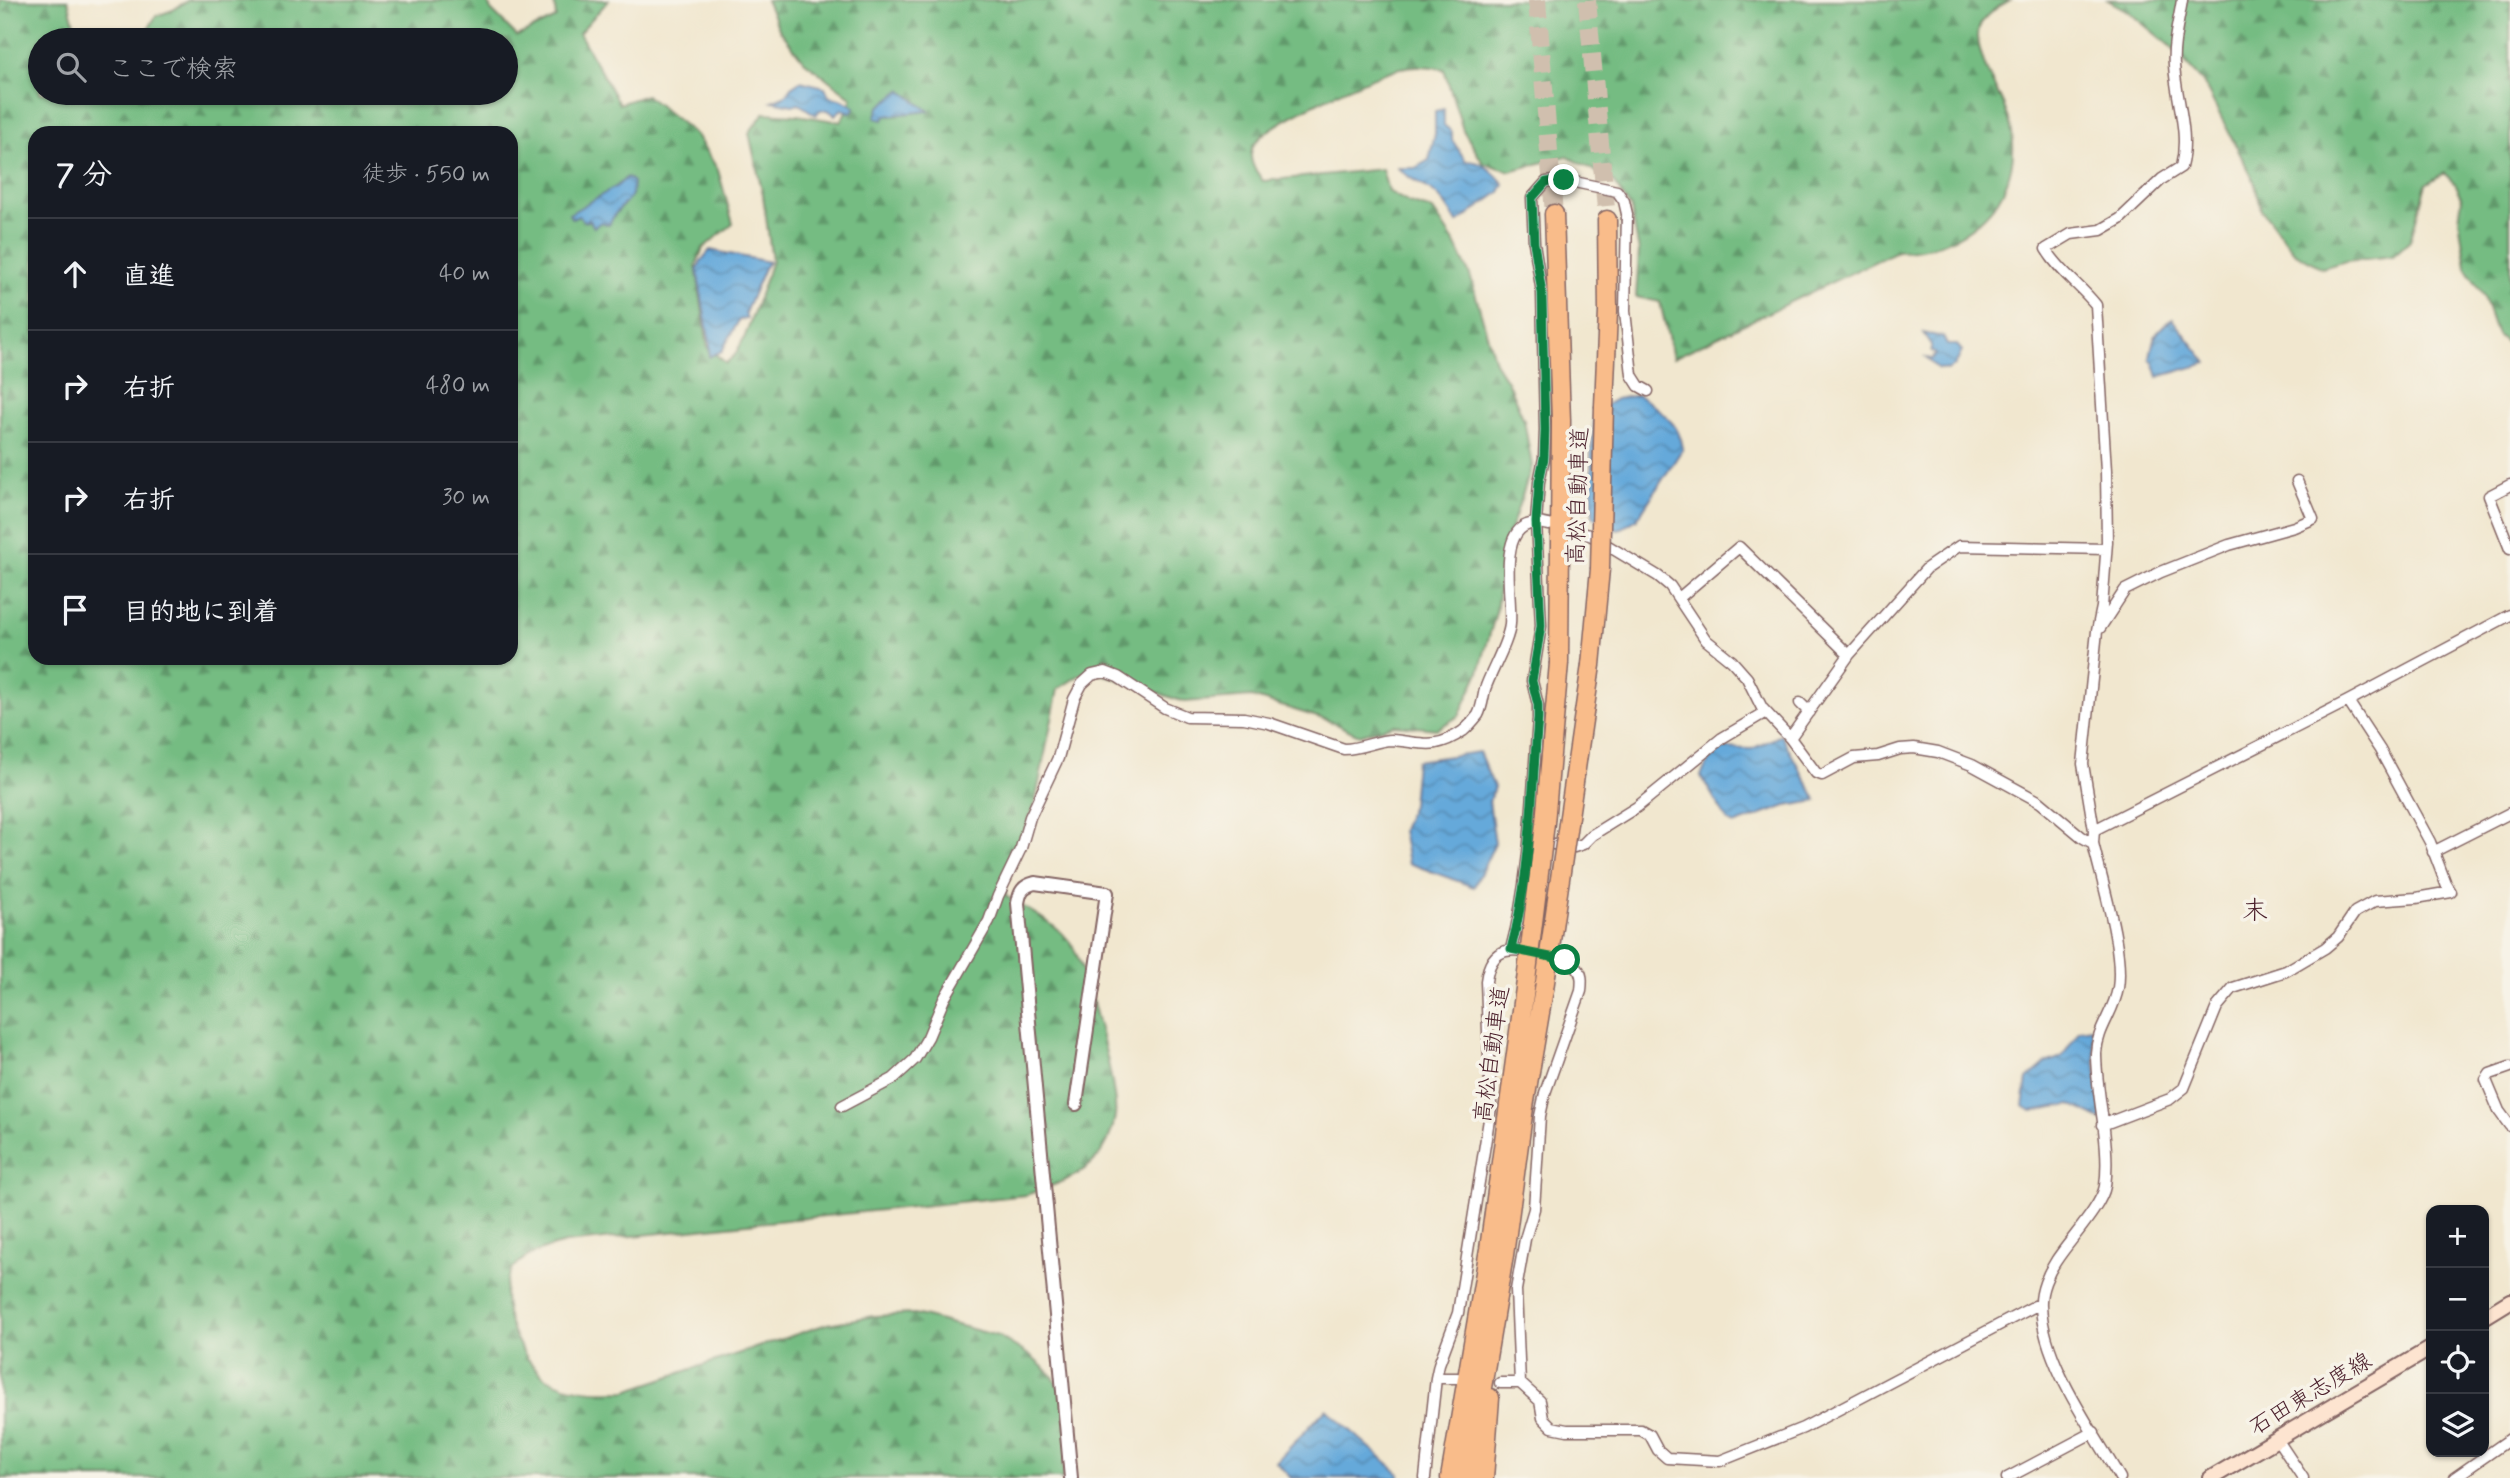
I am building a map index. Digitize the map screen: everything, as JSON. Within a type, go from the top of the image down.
[{"type":"highway","name":"高松自動車道","points":[[1476,1413],[1489,1249],[1545,823],[1559,663],[1561,421],[1554,214]]},
{"type":"highway","name":"高松自動車道","points":[[1468,1472],[1504,1255],[1591,665],[1600,569],[1608,312],[1607,220]]},
{"type":"highway","points":[[1468,1472],[1476,1413]]},
{"type":"main road","points":[[2489,1314],[2510,1301]]},
{"type":"main road","name":"石田東志度線","points":[[2211,1478],[2426,1351]]},
{"type":"street","points":[[2120,1478],[2058,1372],[2047,1340],[2041,1305],[2044,1286],[2055,1263],[2104,1189],[2106,1169],[2097,1045],[2101,1028],[2118,989],[2119,963],[2093,843],[2094,830],[2083,764],[2102,607],[2106,549],[2106,471],[2095,326],[2096,305],[2056,266],[2046,249],[2071,234],[2101,230],[2120,219],[2162,179],[2181,167],[2185,133],[2174,65],[2182,0]]},
{"type":"street","points":[[1511,949],[1518,923],[1528,841],[1538,719],[1538,705],[1532,681],[1541,626],[1536,522],[1545,430],[1542,293],[1534,243],[1532,198],[1546,182],[1564,180],[1617,191],[1625,201],[1625,311],[1632,375],[1639,386],[1648,391]]},
{"type":"street","points":[[2097,631],[2125,590],[2161,572],[2229,545],[2314,519],[2297,481]]},
{"type":"street","points":[[2510,485],[2489,496],[2510,550]]},
{"type":"street","points":[[842,1106],[893,1079],[915,1059],[928,1037],[944,999],[989,921],[1021,848],[1030,817],[1058,758],[1074,699],[1082,684],[1092,676],[1105,672],[1118,677],[1165,708],[1187,717],[1244,718],[1269,723],[1344,749],[1355,749],[1390,740],[1429,745],[1449,739],[1466,729],[1479,714],[1486,687],[1510,625],[1507,572],[1509,553],[1517,536],[1528,523],[1549,525]]},
{"type":"street","points":[[1575,531],[1590,536],[1658,576],[1679,598],[1690,619],[1706,640],[1732,661],[1747,678],[1766,712],[1816,773],[1822,775],[1854,758],[1878,756],[1900,749],[1914,748],[1946,755],[1972,765],[2040,802],[2093,843]]},
{"type":"street","points":[[1790,738],[1849,654],[1927,568],[1959,546],[2106,549]]},
{"type":"street","points":[[1679,598],[1739,547],[1849,654]]},
{"type":"street","points":[[2094,830],[2510,615]]},
{"type":"street","points":[[2102,1125],[2170,1099],[2184,1088],[2217,1007],[2233,988],[2286,971],[2325,948],[2338,937],[2355,912],[2375,901],[2451,892],[2430,842],[2380,750],[2348,701]]},
{"type":"street","points":[[1800,703],[1809,712]]},
{"type":"street","points":[[1528,841],[1574,847],[1583,844],[1592,835],[1637,807],[1722,738],[1766,712]]},
{"type":"street","points":[[2433,852],[2510,813]]},
{"type":"street","points":[[1071,1478],[1018,903],[1020,892],[1026,885],[1035,883],[1107,893],[1076,1104]]},
{"type":"street","points":[[1424,1478],[1436,1378],[1458,1313],[1491,1107],[1486,981],[1488,966],[1497,954],[1511,949],[1565,960],[1575,966],[1583,977],[1581,991],[1545,1093],[1540,1116],[1534,1209],[1520,1260],[1516,1290],[1520,1383]]},
{"type":"street","points":[[2510,1067],[2490,1074],[2486,1080],[2499,1111],[2510,1126]]},
{"type":"street","points":[[1500,1383],[1520,1383],[1539,1401],[1543,1418],[1552,1427],[1567,1430],[1641,1430],[1650,1435],[1658,1450],[1667,1458],[1720,1461],[1803,1428],[2041,1305]]},
{"type":"street","points":[[1436,1378],[1457,1378]]},
{"type":"street","points":[[2007,1478],[2094,1432]]},
{"type":"street","points":[[2277,1439],[2303,1478]]},
{"type":"street","points":[[2457,1477],[2510,1439]]},
{"type":"green space","points":[[0,0],[68,0],[75,28],[28,28],[28,105],[518,105],[518,36],[556,18],[554,0],[609,0],[579,33],[619,104],[646,95],[696,135],[718,170],[733,224],[703,248],[696,265],[708,348],[726,363],[735,355],[745,336],[772,261],[763,195],[749,133],[764,113],[841,122],[852,98],[804,61],[779,29],[766,0],[2010,0],[1988,15],[1978,32],[1985,66],[2005,109],[2013,138],[2008,180],[2002,194],[1984,217],[1965,232],[1944,243],[1897,251],[1673,358],[1660,302],[1636,297],[1639,251],[1631,208],[1612,180],[1567,156],[1510,171],[1483,163],[1463,130],[1444,69],[1412,66],[1387,72],[1297,113],[1261,137],[1253,146],[1251,160],[1263,181],[1382,169],[1388,191],[1409,203],[1433,210],[1456,245],[1470,275],[1495,362],[1507,381],[1524,420],[1532,466],[1504,549],[1496,612],[1479,672],[1459,716],[1437,729],[1394,725],[1359,735],[1327,720],[1252,697],[1184,702],[1109,676],[1086,671],[1058,689],[1035,803],[1006,880],[1006,896],[1064,935],[1070,942],[1084,974],[1115,1102],[1111,1133],[1096,1159],[1072,1177],[1026,1195],[566,1243],[541,1250],[524,1259],[517,1264],[508,1278],[505,1290],[509,1319],[528,1360],[556,1383],[585,1390],[626,1391],[827,1324],[874,1316],[915,1314],[998,1336],[1029,1355],[1051,1374],[1073,1409],[1076,1425],[1073,1445],[1064,1461],[1063,1478],[0,1478]]},
{"type":"green space","points":[[188,0],[487,0],[491,10],[509,28],[149,28],[156,16],[173,10]]},
{"type":"green space","points":[[2108,0],[2510,0],[2510,346],[2497,335],[2484,297],[2466,267],[2459,219],[2462,199],[2454,183],[2444,173],[2426,184],[2410,241],[2393,256],[2346,261],[2322,268],[2294,252],[2262,210],[2254,181],[2203,82],[2170,46],[2126,10]]},
{"type":"water","points":[[800,81],[825,87],[829,96],[855,107],[851,113],[842,109],[835,115],[828,110],[820,110],[816,115],[799,104],[772,101],[786,95],[791,87]]},
{"type":"water","points":[[901,90],[929,111],[885,116],[883,120],[875,118],[879,107]]},
{"type":"water","points":[[1444,109],[1444,125],[1452,132],[1452,140],[1466,161],[1483,165],[1504,184],[1500,192],[1457,223],[1436,194],[1398,168],[1415,168],[1429,160],[1435,134],[1435,111]]},
{"type":"water","points":[[627,177],[633,182],[632,195],[609,225],[601,222],[594,227],[589,220],[585,222],[579,216],[572,219],[569,214],[617,186]]},
{"type":"water","points":[[710,250],[769,262],[745,313],[747,319],[739,320],[722,351],[709,357],[710,344],[697,270]]},
{"type":"water","points":[[2173,319],[2207,363],[2158,377],[2150,359],[2152,346],[2159,331]]},
{"type":"water","points":[[1923,333],[1943,337],[1947,345],[1957,345],[1962,351],[1955,366],[1947,370],[1937,368],[1926,358],[1932,359],[1936,354],[1931,351],[1931,345]]},
{"type":"water","points":[[1638,395],[1673,424],[1683,448],[1637,519],[1619,530],[1610,528],[1593,516],[1591,454],[1595,411],[1616,399]]},
{"type":"water","points":[[1781,735],[1817,801],[1786,806],[1734,825],[1727,820],[1701,776],[1715,748],[1752,749]]},
{"type":"water","points":[[1479,752],[1494,787],[1489,801],[1495,843],[1474,887],[1408,863],[1402,830],[1412,805],[1416,761]]},
{"type":"water","points":[[2092,1028],[2102,1120],[2071,1104],[2032,1111],[2023,1106],[2027,1079],[2046,1063],[2062,1057],[2080,1030]]},
{"type":"water","points":[[1326,1409],[1400,1474],[1399,1478],[1291,1478],[1276,1462]]},
{"type":"tunnel","points":[[1537,0],[1554,214]]},
{"type":"tunnel","points":[[1587,0],[1607,220]]},
{"type":"district","name":"末","points":[[2255,910]]},
{"type":"route","points":[[1564,180],[1546,182],[1532,198],[1534,243],[1542,293],[1545,430],[1536,522],[1541,626],[1532,681],[1538,705],[1538,719],[1528,841],[1518,923],[1511,949],[1565,960]]}]
